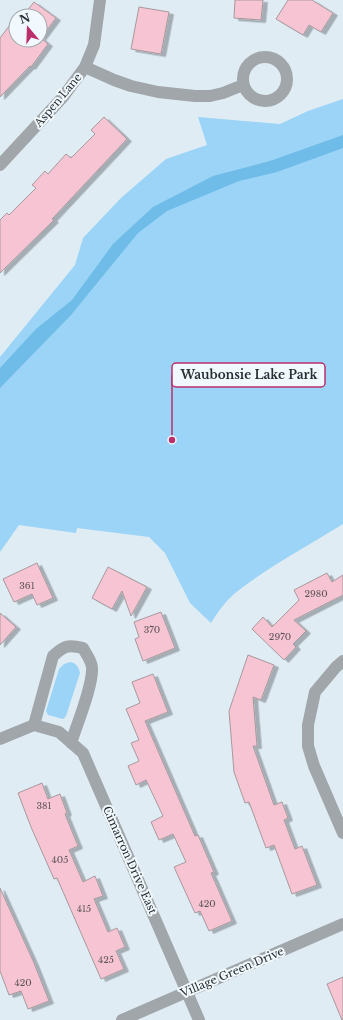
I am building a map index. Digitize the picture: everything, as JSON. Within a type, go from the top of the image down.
[{"type":"street","name":"Aspen Lane","points":[[0,165],[63,97],[86,67],[94,45],[100,0]]},
{"type":"street","points":[[86,67],[131,86],[165,93],[210,96],[223,93],[243,85]]},
{"type":"street","points":[[0,739],[34,725],[53,656],[62,648],[73,645],[83,648],[92,667],[90,686],[71,743]]},
{"type":"street","points":[[343,662],[336,667],[315,692],[308,725],[308,746],[314,766],[343,833]]},
{"type":"street","name":"Cimarron Drive East","points":[[34,725],[59,732],[83,753],[199,1020]]},
{"type":"street","name":"Village Green Drive","points":[[122,1020],[343,924]]},
{"type":"shaded area","points":[[343,99],[343,524],[246,584],[227,600],[211,623],[190,603],[165,553],[149,537],[77,528],[76,533],[19,525],[0,552],[0,357],[75,265],[83,238],[121,198],[166,159],[207,145],[198,117],[280,124],[308,111]]},
{"type":"shaded area","points":[[343,135],[343,148],[277,172],[239,181],[167,211],[138,233],[71,315],[0,388],[0,368],[36,329],[72,300],[113,244],[153,207],[213,176],[270,161]]},
{"type":"shaded area","points":[[70,662],[77,666],[80,673],[66,716],[63,719],[48,715],[46,711],[59,669],[64,664]]},
{"type":"building","points":[[235,0],[263,0],[261,20],[234,18]]},
{"type":"building","points":[[288,0],[312,0],[333,13],[321,32],[309,25],[303,35],[276,19]]},
{"type":"building","points":[[34,2],[42,8],[29,8]]},
{"type":"building","points":[[139,7],[169,12],[161,54],[131,49]]},
{"type":"building","points":[[48,12],[56,18],[48,29]]},
{"type":"building","points":[[8,28],[8,48],[45,48],[31,67],[30,66],[0,97],[0,38]]},
{"type":"building","points":[[104,117],[127,139],[52,219],[54,220],[0,273],[0,220],[7,213],[9,215],[36,188],[32,185],[45,171],[48,174],[66,154],[71,158],[95,134],[91,130]]},
{"type":"building","points":[[37,563],[53,598],[37,605],[32,594],[14,602],[3,579]]},
{"type":"building","points":[[108,567],[147,587],[131,616],[122,591],[112,609],[92,598]]},
{"type":"building","points":[[327,573],[332,582],[343,575],[343,595],[294,620],[306,631],[293,644],[296,647],[284,660],[252,629],[263,617],[272,627],[299,600],[294,590]]},
{"type":"building","points":[[161,612],[175,648],[143,661],[135,639],[139,637],[134,622]]},
{"type":"building","points":[[0,613],[16,627],[0,645]]},
{"type":"building","points":[[248,655],[274,665],[261,700],[253,697],[257,746],[253,746],[274,805],[282,802],[288,818],[284,820],[295,849],[302,846],[317,885],[292,894],[274,845],[266,848],[249,802],[245,803],[234,772],[229,711]]},
{"type":"building","points":[[153,674],[168,712],[145,721],[195,836],[198,835],[214,872],[211,873],[232,921],[209,931],[200,911],[195,913],[174,867],[186,862],[173,834],[159,840],[151,822],[163,816],[146,780],[136,785],[128,766],[139,761],[131,743],[139,740],[126,709],[140,703],[132,682]]},
{"type":"building","points":[[42,783],[48,799],[60,794],[67,813],[65,814],[78,846],[69,850],[83,882],[95,876],[103,896],[94,899],[108,932],[117,928],[125,947],[116,951],[124,969],[101,979],[57,878],[54,879],[18,793]]},
{"type":"building","points":[[0,888],[34,963],[49,1001],[28,1009],[21,991],[9,995],[0,971]]},
{"type":"building","points":[[343,977],[343,1020],[342,1020],[327,984]]},
{"type":"place","name":"Waubonsie Lake Park","points":[[172,440]]}]
